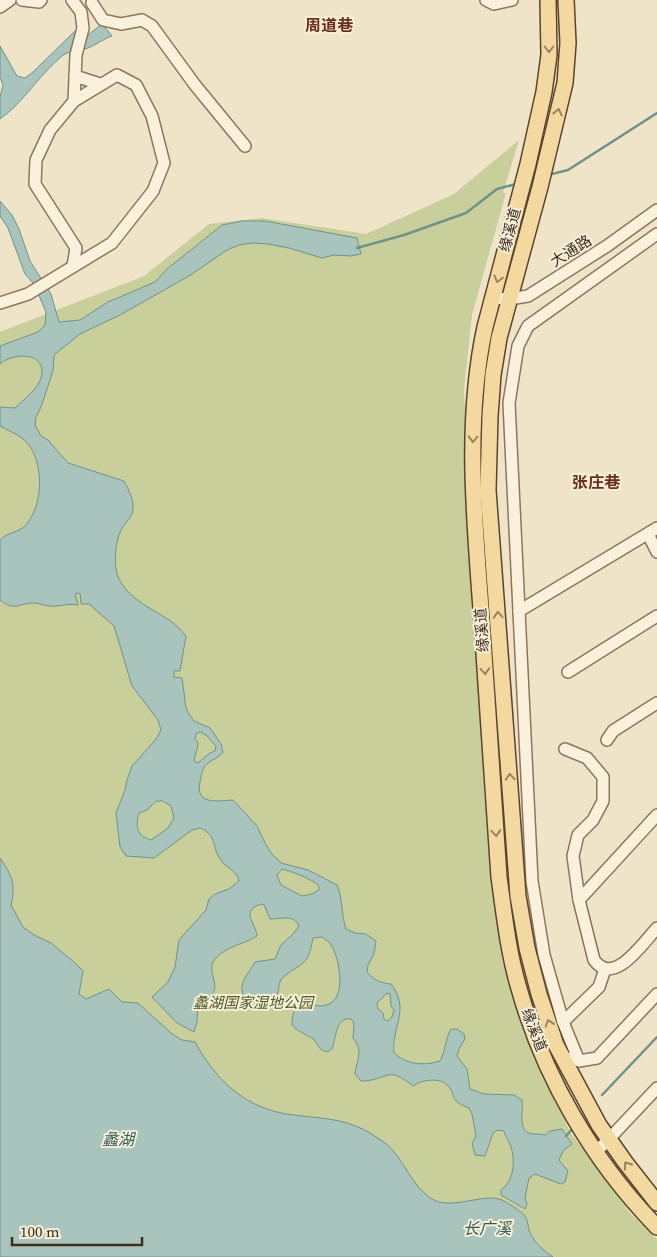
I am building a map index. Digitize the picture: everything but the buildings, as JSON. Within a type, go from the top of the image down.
[{"type":"main road","name":"缘溪道","points":[[548,0],[549,55],[544,92],[528,164],[479,354],[475,396],[472,492],[499,867],[506,930],[517,984],[531,1027],[566,1104],[596,1152],[618,1182],[657,1227]]},
{"type":"main road","name":"缘溪道","points":[[566,0],[568,43],[565,83],[540,187],[499,338],[493,375],[490,416],[488,490],[518,896],[526,948],[556,1045],[609,1139],[624,1162],[657,1203]]},
{"type":"street","points":[[0,7],[10,0]]},
{"type":"street","points":[[22,0],[39,2],[41,0]]},
{"type":"street","points":[[72,0],[81,12],[83,28],[76,55],[74,101]]},
{"type":"street","points":[[486,0],[494,4],[512,0]]},
{"type":"street","points":[[92,1],[103,20],[121,24],[142,20],[152,26],[195,85],[245,146]]},
{"type":"street","points":[[0,303],[28,294],[112,243],[153,191],[164,163],[152,116],[136,85],[117,74],[74,101],[50,130],[36,160],[35,184],[76,248],[93,254]]},
{"type":"street","points":[[75,76],[100,84]]},
{"type":"street","name":"大通路","points":[[492,298],[509,300],[528,296],[606,246],[657,210]]},
{"type":"street","points":[[579,1061],[563,1022],[544,956],[532,882],[509,403],[518,346],[528,326],[657,234]]},
{"type":"street","points":[[73,266],[76,248]]},
{"type":"street","points":[[519,611],[652,531],[657,552]]},
{"type":"street","points":[[568,672],[657,616]]},
{"type":"street","points":[[607,740],[613,731],[657,703]]},
{"type":"street","points":[[565,749],[587,758],[603,777],[603,801],[592,820],[578,835],[573,856],[579,900],[594,960],[605,969],[616,969],[657,928]]},
{"type":"street","points":[[579,900],[657,815]]},
{"type":"street","points":[[563,1022],[599,987],[605,969]]},
{"type":"street","points":[[556,1045],[579,1061],[597,1058],[657,994]]},
{"type":"street","points":[[596,1152],[657,1088]]},
{"type":"green space","name":"蠡湖国家湿地公园","points":[[519,140],[503,193],[506,193],[472,315],[464,390],[485,801],[503,958],[536,1058],[570,1132],[631,1214],[657,1239],[657,1257],[0,1257],[0,332],[144,276],[209,224],[262,218],[366,234],[454,194]]},
{"type":"water","points":[[102,24],[112,36],[88,48],[62,56],[46,71],[17,105],[0,119],[0,97],[3,85],[0,77],[0,46],[17,76],[25,78],[75,31],[88,35]]},
{"type":"water","points":[[0,201],[12,215],[30,261],[51,294],[59,322],[80,320],[108,302],[155,282],[167,269],[222,225],[242,221],[265,221],[357,238],[361,254],[351,256],[334,255],[322,258],[268,244],[252,243],[239,245],[227,250],[189,276],[120,315],[80,334],[54,355],[53,371],[36,417],[35,425],[41,436],[48,440],[68,463],[124,481],[130,493],[133,510],[117,541],[115,561],[117,574],[125,589],[133,597],[170,621],[186,636],[180,671],[174,671],[174,677],[182,678],[186,708],[189,714],[194,721],[210,728],[221,744],[223,752],[204,768],[199,789],[201,795],[214,801],[233,800],[257,826],[272,854],[281,863],[308,870],[337,885],[346,929],[355,933],[366,934],[376,941],[374,954],[368,965],[367,972],[378,981],[391,984],[397,993],[400,1010],[394,1053],[410,1062],[428,1064],[440,1061],[451,1029],[457,1029],[464,1034],[465,1039],[457,1056],[467,1069],[470,1089],[484,1094],[514,1095],[522,1100],[524,1129],[533,1134],[545,1135],[550,1131],[562,1129],[572,1144],[563,1151],[559,1160],[568,1171],[565,1182],[561,1184],[535,1174],[529,1178],[525,1209],[501,1195],[501,1190],[506,1186],[513,1168],[513,1154],[504,1131],[498,1130],[493,1133],[485,1156],[475,1155],[472,1143],[476,1136],[472,1114],[469,1108],[455,1100],[452,1092],[444,1082],[430,1080],[413,1086],[404,1079],[392,1075],[361,1081],[355,1074],[359,1051],[353,1038],[354,1023],[351,1019],[346,1019],[339,1024],[332,1049],[327,1051],[322,1050],[313,1039],[292,1025],[294,1012],[301,1002],[324,1006],[336,998],[340,984],[340,975],[334,950],[327,940],[322,937],[313,938],[307,958],[281,980],[275,999],[266,1001],[245,998],[242,988],[243,984],[255,962],[275,959],[281,945],[299,926],[294,920],[287,918],[270,919],[262,904],[251,910],[250,917],[257,936],[227,950],[213,962],[212,970],[215,989],[210,997],[198,1007],[194,1032],[177,1023],[152,997],[168,982],[175,967],[179,940],[206,910],[209,899],[215,894],[229,889],[239,881],[235,873],[219,858],[210,835],[200,828],[192,830],[154,858],[126,856],[120,847],[116,813],[127,780],[132,766],[156,739],[161,730],[158,720],[132,686],[114,626],[89,604],[81,604],[80,593],[75,594],[78,605],[50,606],[29,603],[9,606],[0,600],[0,540],[6,535],[20,530],[31,517],[38,498],[39,477],[35,457],[28,444],[0,426],[0,407],[15,408],[35,389],[42,374],[38,361],[26,356],[5,360],[0,364],[0,346],[38,332],[45,325],[46,312],[34,284],[25,274],[8,228],[0,216]],"holes":[[[200,732],[206,735],[216,746],[215,751],[198,763],[194,761],[198,745],[195,739],[196,734]],[[156,801],[163,801],[171,806],[174,818],[168,828],[151,840],[143,836],[137,826],[139,813],[147,810]],[[282,869],[291,872],[316,883],[319,886],[319,890],[302,896],[281,885],[277,875]],[[387,993],[390,994],[391,1006],[394,1010],[392,1017],[387,1021],[384,1019],[383,1013],[378,1009],[377,1003]]]},
{"type":"water","name":"蠡湖","points":[[0,858],[12,880],[11,905],[23,927],[51,943],[83,971],[79,994],[86,999],[109,989],[122,1002],[138,1003],[171,1033],[182,1040],[195,1042],[213,1070],[235,1092],[262,1107],[277,1112],[344,1122],[363,1129],[392,1149],[413,1180],[432,1199],[447,1203],[488,1198],[504,1201],[524,1215],[534,1240],[553,1257],[0,1257]]},
{"type":"waterway","points":[[548,175],[568,170],[657,113]]},
{"type":"waterway","points":[[357,248],[404,235],[466,213],[497,189],[516,184]]},
{"type":"waterway","points":[[602,1095],[657,1037]]},
{"type":"waterway","points":[[566,1136],[574,1127]]},
{"type":"district","name":"周道巷","points":[[329,25]]},
{"type":"district","name":"张庄巷","points":[[596,482]]},
{"type":"water label","name":"长广溪","points":[[487,1228]]}]
